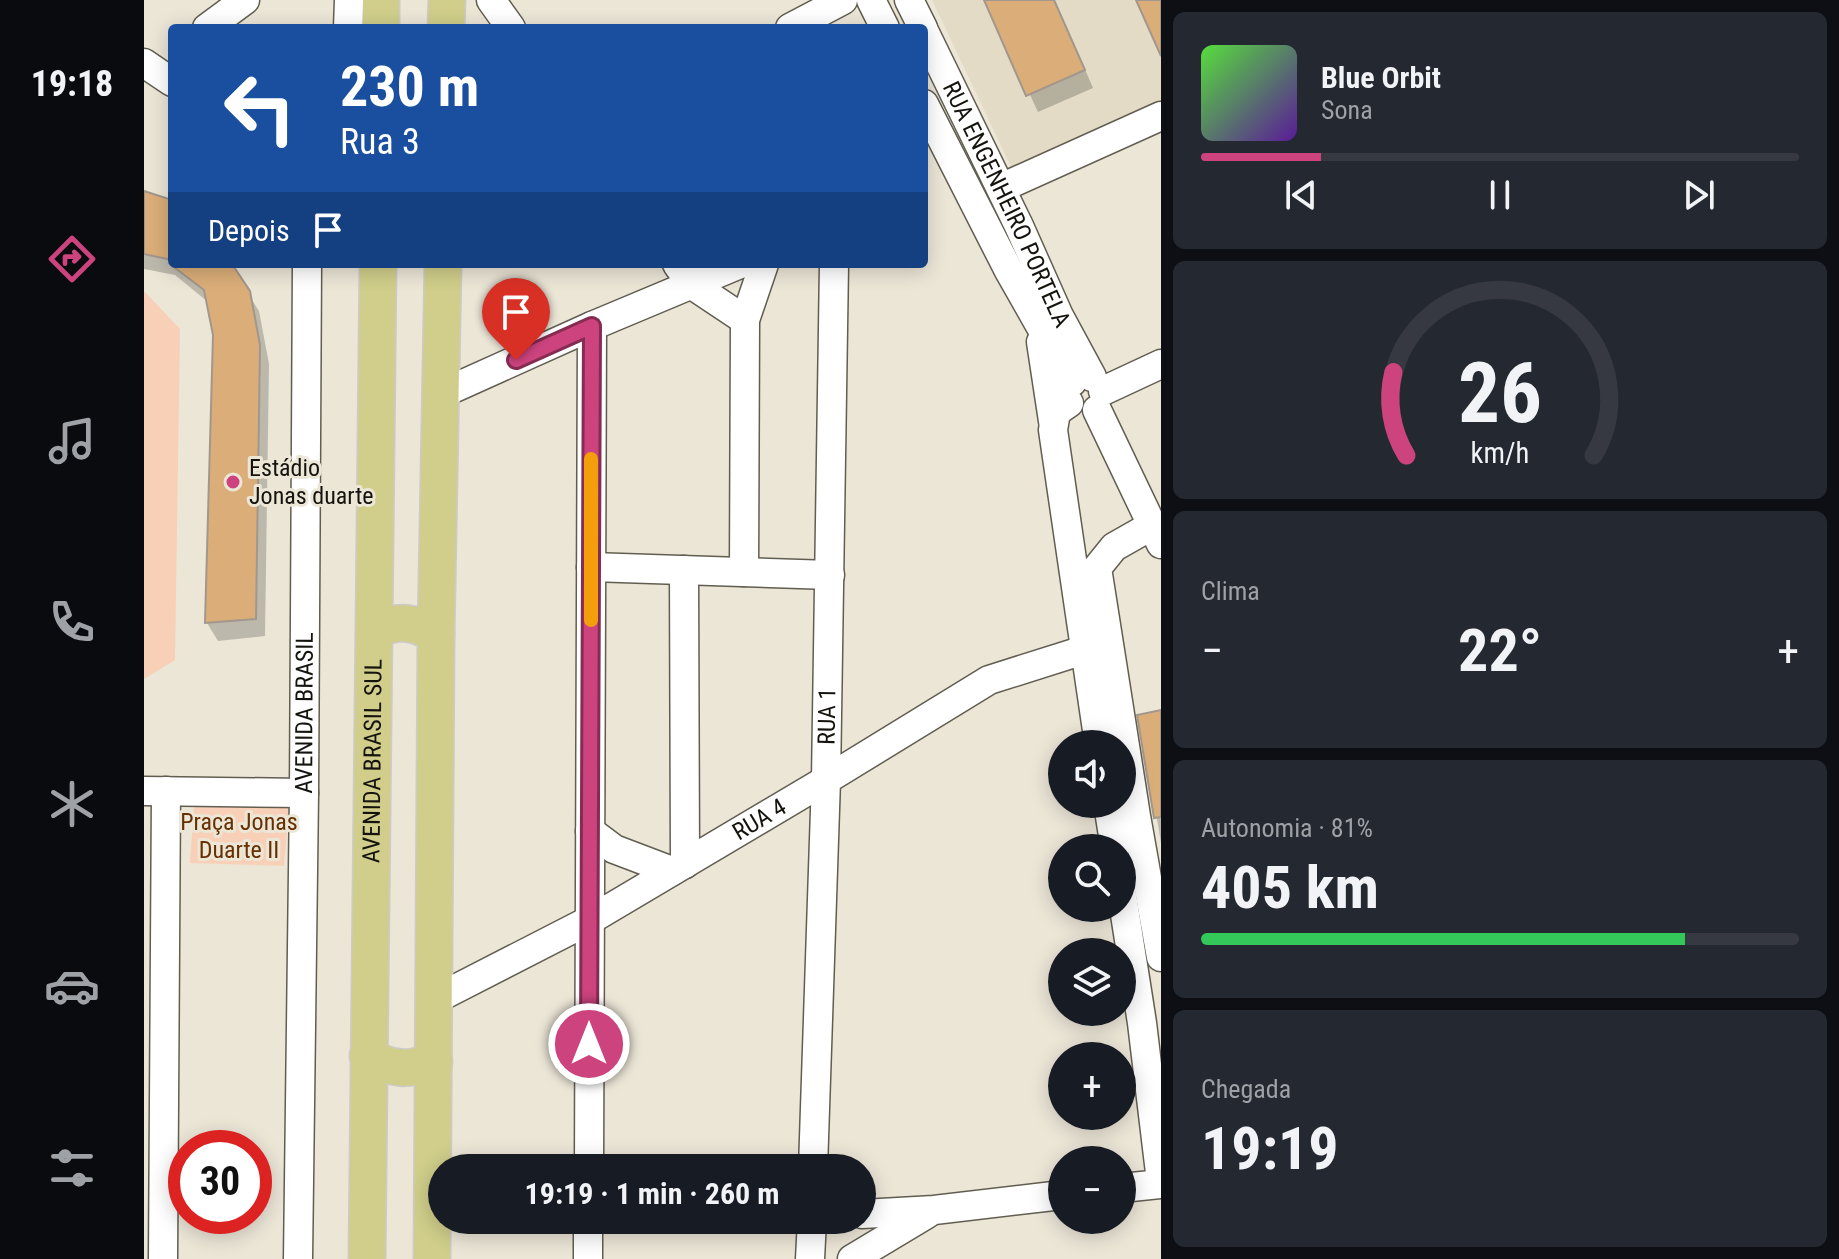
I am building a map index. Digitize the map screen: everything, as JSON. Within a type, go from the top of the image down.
[{"type":"main road","points":[[381,0],[381,24]]},
{"type":"main road","points":[[446,24],[447,0]]},
{"type":"main road","name":"AVENIDA BRASIL SUL","points":[[367,1259],[378,268]]},
{"type":"main road","points":[[432,1259],[436,635],[443,268]]},
{"type":"main road","points":[[376,592],[390,601],[406,604],[422,602],[437,595]]},
{"type":"main road","points":[[375,630],[390,623],[407,622],[423,626],[436,635]]},
{"type":"main road","points":[[368,1056],[384,1065],[401,1069],[417,1068],[434,1061]]},
{"type":"main road","points":[[370,1092],[383,1086],[410,1084],[434,1097]]},
{"type":"street","points":[[212,24],[245,0]]},
{"type":"street","points":[[348,24],[349,0]]},
{"type":"street","points":[[491,0],[508,24]]},
{"type":"street","points":[[798,24],[843,0]]},
{"type":"street","points":[[871,0],[883,24]]},
{"type":"street","name":"RUA ENGENHEIRO PORTELA","points":[[909,0],[921,24]]},
{"type":"street","name":"RUA ENGENHEIRO PORTELA","points":[[928,39],[1059,316],[1081,397]]},
{"type":"street","name":"RUA ENGENHEIRO PORTELA","points":[[928,112],[1038,325],[1081,397]]},
{"type":"street","points":[[1001,188],[1161,116]]},
{"type":"street","name":"AVENIDA BRASIL","points":[[298,1259],[307,268]]},
{"type":"street","points":[[441,394],[592,326],[684,274],[718,268]]},
{"type":"street","points":[[744,572],[745,320],[763,268]]},
{"type":"street","name":"RUA 1","points":[[813,1154],[826,780],[834,268]]},
{"type":"street","points":[[684,274],[745,320]]},
{"type":"street","points":[[1038,325],[1156,535],[1114,547],[1097,568],[1161,957]]},
{"type":"street","points":[[589,1154],[592,326]]},
{"type":"street","points":[[1081,397],[1161,364]]},
{"type":"street","points":[[1081,397],[1084,650],[1097,730]]},
{"type":"street","points":[[591,567],[830,575]]},
{"type":"street","points":[[590,831],[614,849],[679,868],[684,570]]},
{"type":"street","name":"RUA 4","points":[[436,999],[590,920],[989,680],[1084,650]]},
{"type":"street","points":[[163,1259],[154,1167],[155,791],[304,793]]},
{"type":"street","points":[[1128,922],[1151,1022],[1161,1182],[1136,1186]]},
{"type":"street","points":[[876,1213],[1048,1197]]},
{"type":"street","points":[[852,1259],[892,1246],[934,1210]]},
{"type":"street","points":[[588,1234],[588,1259]]},
{"type":"street","points":[[810,1259],[811,1234]]},
{"type":"shaded area","points":[[932,0],[984,0],[1085,70],[1054,0],[1136,0],[1161,34],[1161,104],[1013,171]]},
{"type":"green space","points":[[144,291],[180,329],[175,660],[144,679]]},
{"type":"green space","name":"Praça Jonas Duarte II","points":[[194,805],[289,806],[284,866],[190,863]]},
{"type":"building","points":[[984,0],[1054,0],[1085,70],[1026,96]]},
{"type":"building","points":[[1136,0],[1161,0],[1161,56]]},
{"type":"building","points":[[144,191],[168,199],[168,259],[144,254]]},
{"type":"building","name":"Estádio Jonas duarte","points":[[175,268],[235,268],[250,291],[260,345],[256,619],[205,623],[213,335],[204,290]]},
{"type":"building","points":[[1161,710],[1161,817],[1154,818],[1137,715]]},
{"type":"slow traffic","points":[[591,459],[591,620]]},
{"type":"place","name":"Estádio Jonas duarte","points":[[233,482]]},
{"type":"route","points":[[516,360],[592,326],[589,1044]]}]
